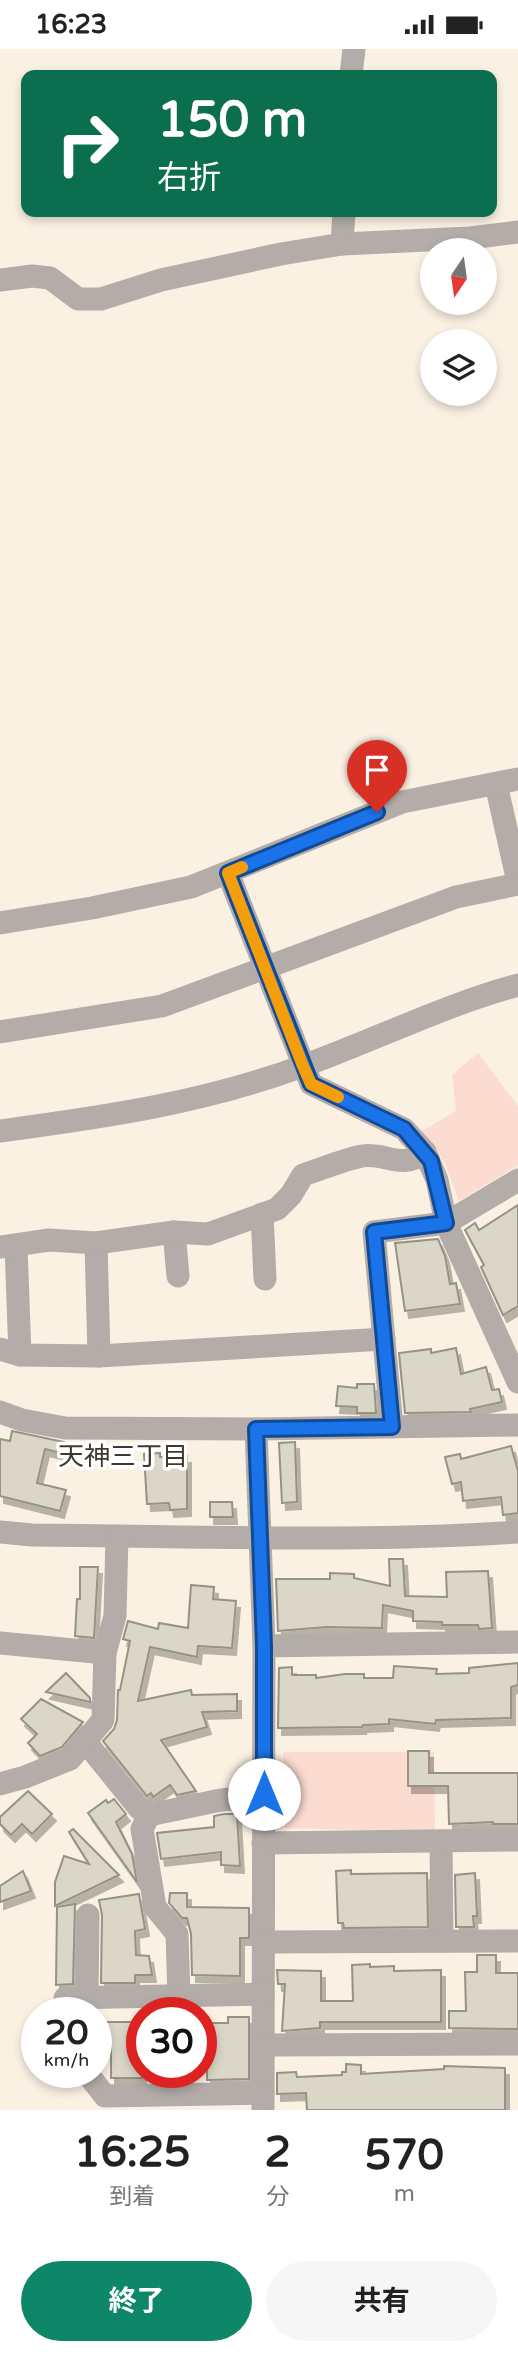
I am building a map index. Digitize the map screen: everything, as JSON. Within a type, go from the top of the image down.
[{"type":"street","points":[[352,70],[354,49]]},
{"type":"street","points":[[342,244],[344,217]]},
{"type":"street","points":[[0,280],[32,276],[50,278],[78,299],[101,299],[161,281],[281,254],[342,244],[470,238],[518,232]]},
{"type":"street","points":[[0,923],[92,908],[191,887],[402,802],[507,782],[518,883],[456,897],[162,1006],[0,1032]]},
{"type":"street","points":[[228,873],[311,1084],[404,1129],[425,1152],[437,1180],[446,1223],[518,1382]]},
{"type":"street","points":[[0,1131],[135,1112],[222,1093],[303,1066],[479,996],[518,985]]},
{"type":"street","points":[[384,1339],[99,1356],[10,1352],[8,1246],[49,1240],[96,1243],[174,1232],[208,1234],[277,1209],[291,1195],[303,1175],[364,1156],[404,1162],[415,1161],[425,1152]]},
{"type":"street","points":[[392,1427],[374,1232],[446,1223],[518,1180]]},
{"type":"street","points":[[262,1214],[265,1279]]},
{"type":"street","points":[[174,1232],[178,1276]]},
{"type":"street","points":[[96,1243],[99,1356]]},
{"type":"street","points":[[0,1412],[22,1420],[65,1428],[256,1429],[518,1425]]},
{"type":"street","points":[[99,2088],[106,2096],[263,2101],[264,1646],[256,1429]]},
{"type":"street","points":[[0,1532],[32,1535],[260,1537],[452,1536],[518,1532]]},
{"type":"street","points":[[0,1784],[70,1759],[103,1720],[105,1653],[115,1616],[117,1535]]},
{"type":"street","points":[[264,1646],[518,1642]]},
{"type":"street","points":[[0,1643],[105,1653]]},
{"type":"street","points":[[85,1741],[139,1808],[149,1815],[264,1794]]},
{"type":"street","points":[[149,1815],[142,1829],[155,1907],[177,1934],[179,1996]]},
{"type":"street","points":[[264,1843],[518,1840]]},
{"type":"street","points":[[441,1841],[442,1941]]},
{"type":"street","points":[[87,1997],[88,1915]]},
{"type":"street","points":[[263,1942],[518,1941]]},
{"type":"street","points":[[112,1997],[263,1994]]},
{"type":"street","points":[[263,2045],[518,2044]]},
{"type":"shaded area","points":[[478,1053],[518,1106],[518,1165],[459,1201],[445,1163],[422,1131],[456,1111],[452,1075]]},
{"type":"shaded area","points":[[283,1752],[434,1752],[435,1832],[285,1828]]},
{"type":"building","points":[[518,1205],[518,1306],[503,1315],[481,1267],[484,1265],[465,1230],[475,1223],[479,1230]]},
{"type":"building","points":[[438,1239],[445,1256],[450,1284],[456,1283],[460,1304],[405,1311],[395,1243]]},
{"type":"building","points":[[456,1348],[461,1374],[486,1367],[492,1390],[499,1389],[502,1402],[470,1409],[471,1412],[405,1413],[399,1353],[431,1349],[431,1353]]},
{"type":"building","points":[[357,1384],[374,1384],[376,1413],[357,1413],[357,1407],[336,1406],[338,1386],[357,1388]]},
{"type":"building","points":[[12,1431],[64,1442],[61,1453],[45,1449],[37,1483],[66,1490],[60,1511],[0,1496],[0,1439],[10,1441]]},
{"type":"building","points":[[295,1442],[297,1502],[282,1503],[279,1443]]},
{"type":"building","points":[[511,1446],[518,1471],[518,1513],[503,1515],[501,1497],[463,1501],[461,1482],[452,1484],[445,1457],[460,1454],[461,1459]]},
{"type":"building","points":[[160,1453],[160,1457],[187,1456],[187,1509],[170,1510],[169,1503],[147,1504],[144,1454]]},
{"type":"building","points":[[210,1502],[232,1502],[233,1517],[210,1517]]},
{"type":"building","points":[[389,1559],[403,1559],[405,1596],[447,1597],[446,1572],[488,1571],[492,1628],[479,1629],[478,1625],[442,1625],[442,1622],[413,1621],[413,1611],[383,1605],[382,1628],[327,1627],[278,1631],[276,1579],[330,1579],[330,1573],[354,1574],[354,1578],[390,1586]]},
{"type":"building","points":[[80,1567],[98,1567],[94,1638],[75,1636],[77,1599],[80,1599]]},
{"type":"building","points":[[191,1585],[214,1587],[213,1599],[236,1601],[232,1648],[198,1646],[197,1657],[150,1647],[138,1701],[191,1690],[192,1695],[237,1694],[237,1711],[202,1712],[207,1727],[161,1740],[196,1791],[177,1795],[170,1785],[153,1797],[151,1793],[147,1796],[103,1741],[114,1729],[117,1720],[118,1690],[130,1641],[123,1639],[128,1621],[158,1629],[159,1623],[188,1628]]},
{"type":"building","points":[[518,1663],[518,1685],[511,1687],[511,1718],[436,1720],[435,1724],[389,1719],[389,1724],[362,1727],[278,1728],[279,1668],[292,1667],[292,1675],[316,1675],[316,1678],[364,1674],[364,1678],[393,1678],[394,1666],[437,1669],[436,1674],[469,1673],[469,1668]]},
{"type":"building","points":[[66,1673],[90,1698],[90,1702],[46,1692]]},
{"type":"building","points":[[41,1699],[83,1722],[62,1747],[40,1756],[28,1743],[37,1734],[21,1719]]},
{"type":"building","points":[[408,1751],[429,1751],[429,1773],[518,1773],[518,1824],[449,1824],[448,1786],[408,1786]]},
{"type":"building","points":[[28,1791],[52,1814],[32,1834],[22,1824],[11,1835],[0,1824],[0,1817]]},
{"type":"building","points":[[114,1799],[126,1814],[116,1822],[132,1854],[137,1882],[88,1813],[106,1800],[108,1803]]},
{"type":"building","points":[[237,1814],[240,1866],[221,1865],[221,1852],[161,1859],[157,1833],[214,1827],[214,1816]]},
{"type":"building","points":[[73,1829],[119,1875],[55,1906],[55,1882],[64,1856],[89,1864],[69,1832]]},
{"type":"building","points":[[351,1870],[351,1874],[427,1873],[428,1927],[344,1928],[343,1923],[338,1923],[336,1871]]},
{"type":"building","points":[[23,1871],[31,1891],[0,1902],[0,1886]]},
{"type":"building","points":[[475,1873],[477,1916],[473,1916],[474,1927],[456,1927],[455,1875]]},
{"type":"building","points":[[170,1893],[187,1893],[187,1907],[249,1908],[249,1938],[240,1938],[240,1976],[192,1975],[191,1934],[187,1918],[182,1918],[169,1903]]},
{"type":"building","points":[[139,1894],[145,1929],[135,1931],[136,1955],[149,1956],[152,1975],[135,1975],[135,1983],[101,1983],[102,1915],[99,1900]]},
{"type":"building","points":[[75,1904],[73,1984],[56,1985],[57,1907]]},
{"type":"building","points":[[477,1955],[496,1955],[496,1973],[518,1973],[518,2029],[449,2028],[449,2011],[466,2011],[465,1972],[477,1972]]},
{"type":"building","points":[[370,1964],[370,1967],[394,1966],[394,1971],[441,1970],[441,2022],[320,2022],[320,2028],[282,2031],[285,1984],[278,1984],[277,1970],[321,1971],[321,2001],[353,2001],[352,1965]]},
{"type":"building","points":[[228,2017],[249,2017],[249,2079],[217,2080],[217,2023],[228,2023]]},
{"type":"building","points":[[112,2022],[126,2022],[126,2078],[112,2078]]},
{"type":"building","points":[[346,2064],[361,2065],[361,2074],[444,2069],[444,2066],[505,2068],[505,2110],[307,2110],[306,2093],[277,2094],[277,2073],[296,2072],[297,2077],[342,2075],[342,2072],[346,2072]]},
{"type":"slow traffic","points":[[242,867],[228,873],[303,1066],[311,1084],[338,1097]]},
{"type":"district","name":"天神三丁目","points":[[123,1456]]},
{"type":"route","points":[[264,1794],[264,1646],[256,1429],[392,1427],[374,1232],[446,1223],[431,1161],[404,1129],[311,1084],[228,873],[377,812]]}]
